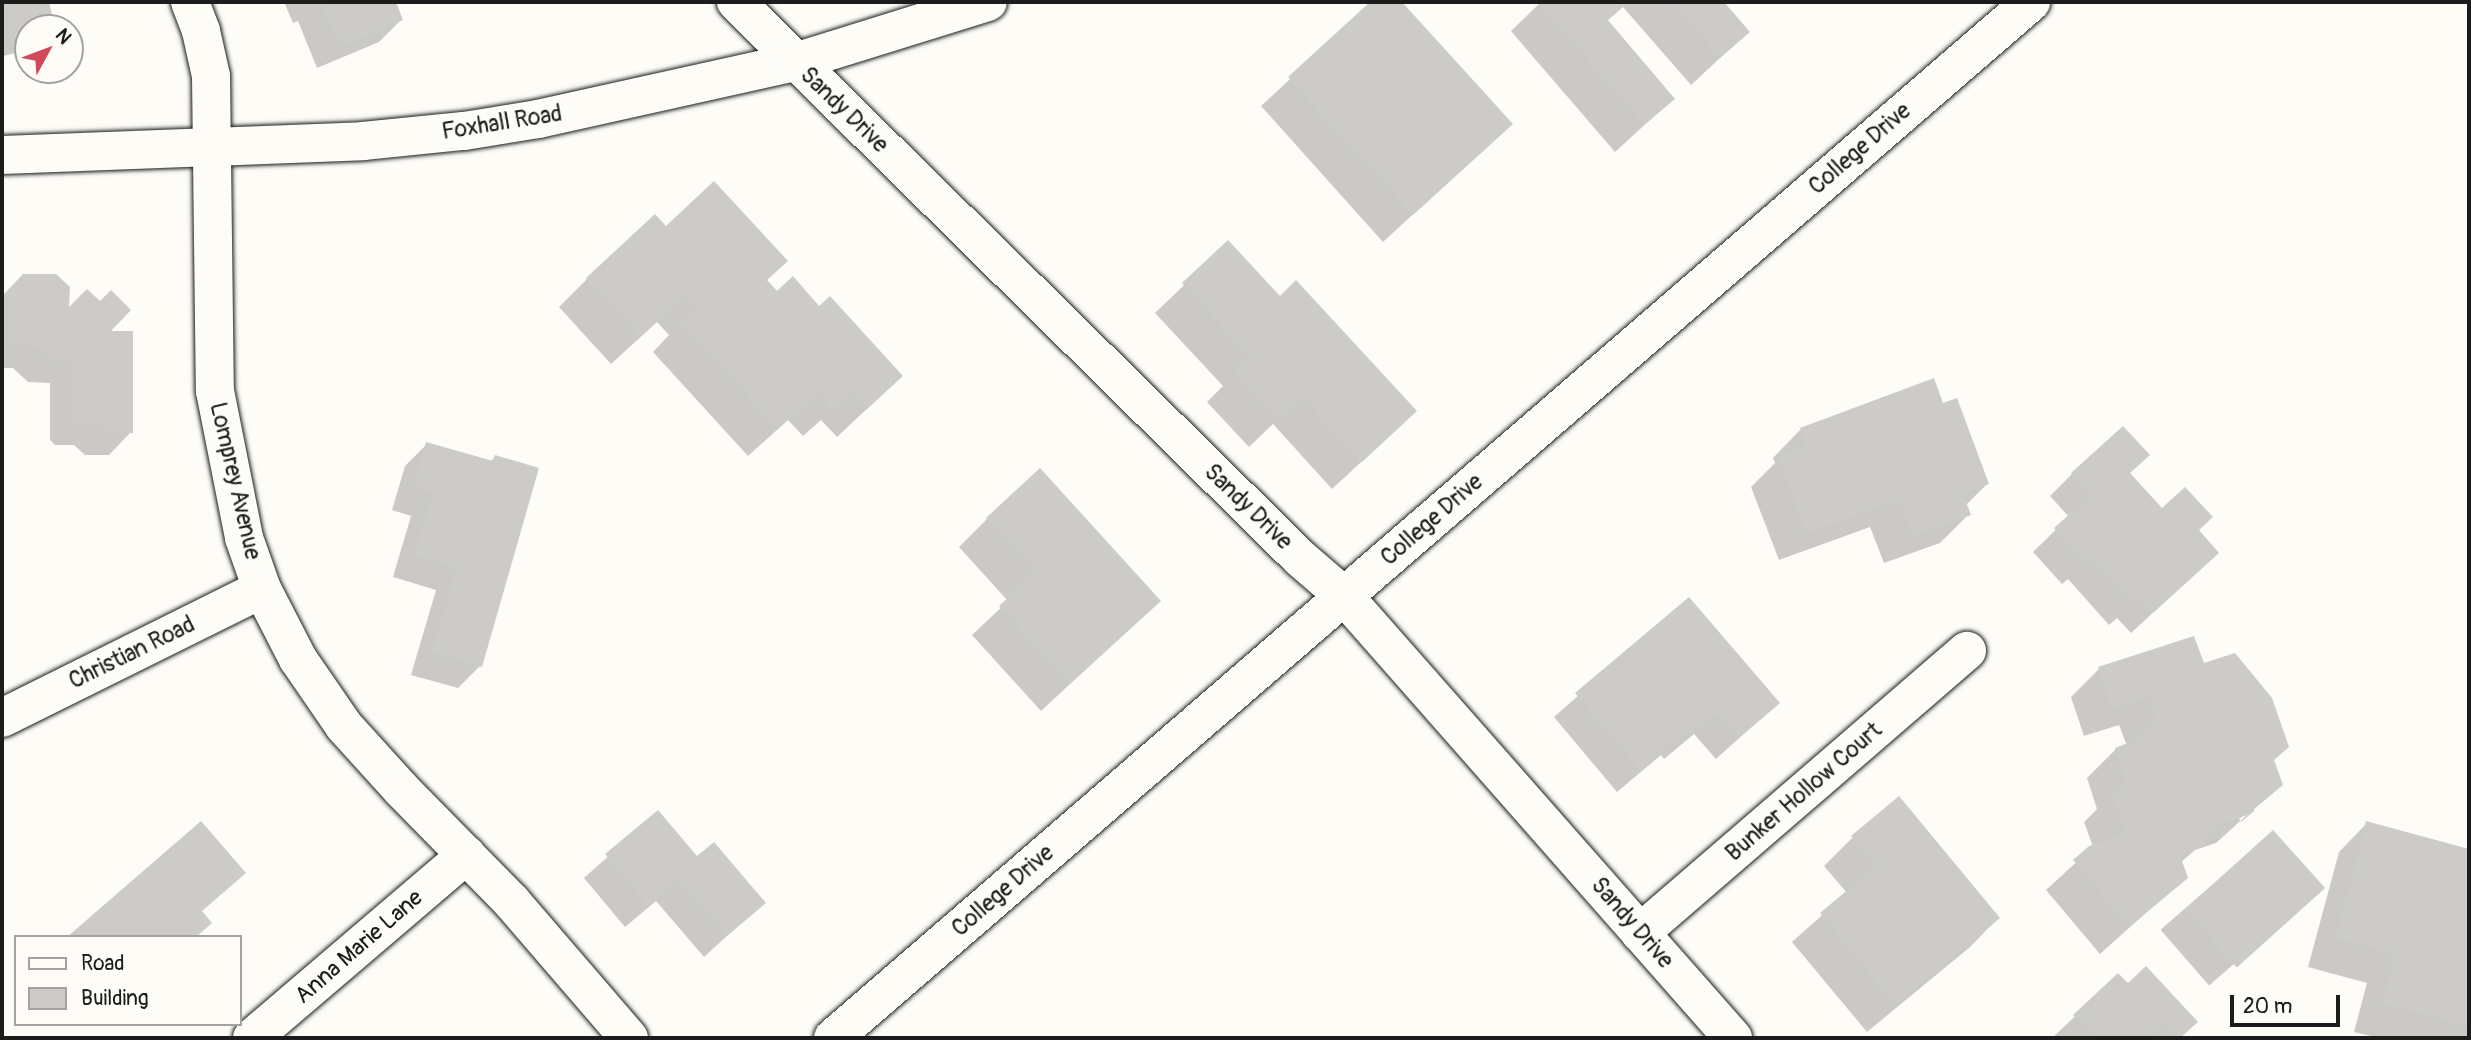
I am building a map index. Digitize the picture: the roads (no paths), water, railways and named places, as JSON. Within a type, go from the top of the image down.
[{"type":"street","name":"Lomprey Avenue","points":[[190,2],[201,31],[211,76],[215,391],[244,538],[262,589],[298,659],[344,726],[466,855],[629,1038]]},
{"type":"street","name":"Sandy Drive","points":[[736,2],[1300,558],[1344,596],[1733,1038]]},
{"type":"street","name":"Foxhall Road","points":[[2,155],[363,141],[464,131],[538,119],[795,62],[988,2]]},
{"type":"street","name":"College Drive","points":[[833,1038],[2031,2]]},
{"type":"street","name":"Christian Road","points":[[2,718],[262,589]]},
{"type":"street","name":"Bunker Hollow Court","points":[[1640,933],[1968,651]]},
{"type":"street","name":"Anna Marie Lane","points":[[252,1038],[466,855]]}]
